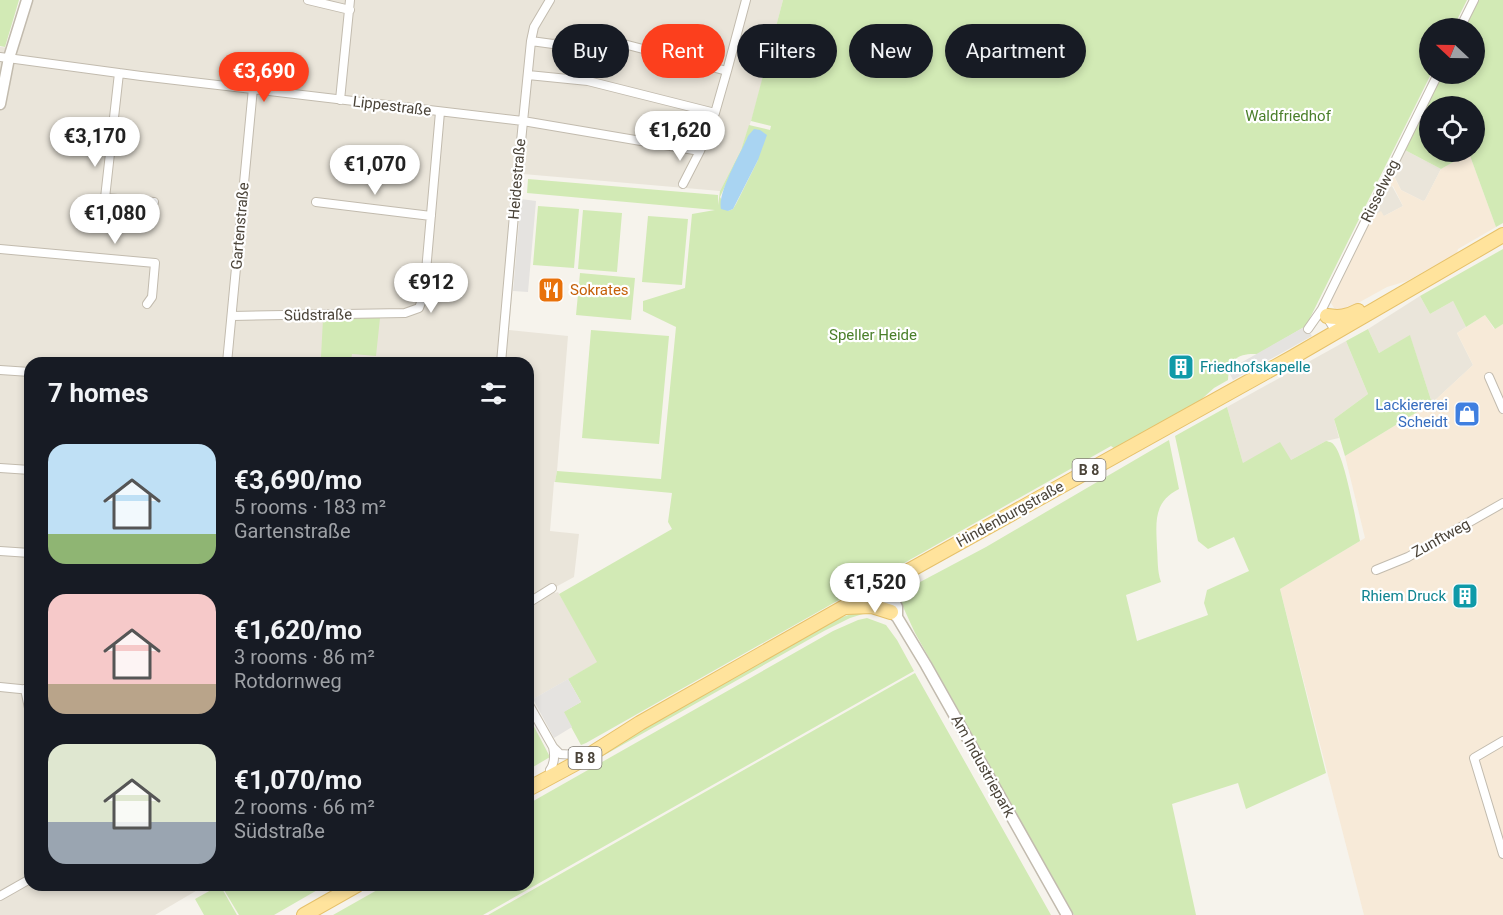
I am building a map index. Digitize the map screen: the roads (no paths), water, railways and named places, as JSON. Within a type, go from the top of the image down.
[{"type":"main road","name":"Hindenburgstraße","points":[[534,784],[580,761],[640,723],[843,607],[1336,332],[1503,235]]},
{"type":"main road","name":"Hindenburgstraße","points":[[1325,312],[1338,318],[1347,316],[1393,292],[1412,287]]},
{"type":"main road","points":[[843,607],[872,606],[894,615]]},
{"type":"main road","name":"Hindenburgstraße","points":[[534,782],[576,755],[640,723]]},
{"type":"main road","points":[[304,915],[346,891]]},
{"type":"street","points":[[0,104],[5,58],[27,0]]},
{"type":"street","points":[[308,0],[350,5],[340,100]]},
{"type":"street","name":"Heidestraße","points":[[502,357],[531,41],[534,27],[550,0]]},
{"type":"street","points":[[683,184],[700,151],[715,113],[746,0]]},
{"type":"street","points":[[1465,18],[1474,0]]},
{"type":"street","points":[[531,41],[553,44],[597,37],[727,71]]},
{"type":"street","name":"Lippestraße","points":[[5,58],[523,121],[700,151]]},
{"type":"street","points":[[119,73],[105,198],[154,202]]},
{"type":"street","points":[[528,75],[588,81],[715,113]]},
{"type":"street","name":"Risselweg","points":[[1308,329],[1325,312],[1433,84]]},
{"type":"street","name":"Gartenstraße","points":[[228,357],[253,88]]},
{"type":"street","name":"Südstraße","points":[[232,316],[405,313],[419,308],[424,294],[440,112]]},
{"type":"street","points":[[316,202],[431,216]]},
{"type":"street","points":[[0,249],[155,263],[152,297],[147,304]]},
{"type":"street","points":[[1325,312],[1336,332]]},
{"type":"street","points":[[0,370],[24,372]]},
{"type":"street","points":[[1489,377],[1503,410]]},
{"type":"street","points":[[0,468],[24,470]]},
{"type":"street","name":"Zunftweg","points":[[1377,570],[1408,556],[1503,503]]},
{"type":"street","points":[[0,551],[24,553]]},
{"type":"street","name":"Am Industriepark","points":[[880,586],[894,615],[926,665],[1067,915]]},
{"type":"street","points":[[534,599],[552,588]]},
{"type":"street","points":[[0,687],[24,690]]},
{"type":"street","points":[[534,714],[553,747],[560,754],[576,755]]},
{"type":"street","points":[[1503,741],[1474,758],[1503,854]]},
{"type":"street","points":[[550,770],[555,755],[553,747]]},
{"type":"street","points":[[0,896],[24,882]]},
{"type":"water","points":[[754,129],[767,135],[758,160],[733,209],[728,211],[721,209],[726,183],[748,136]]},
{"type":"place","name":"Sokrates","points":[[551,290]]},
{"type":"place","name":"Friedhofskapelle","points":[[1181,367]]},
{"type":"place","name":"Lackiererei Scheidt","points":[[1467,414]]},
{"type":"place","name":"Rhiem Druck","points":[[1465,596]]},
{"type":"park label","name":"Waldfriedhof","points":[[1288,116]]},
{"type":"park label","name":"Speller Heide","points":[[873,335]]}]
